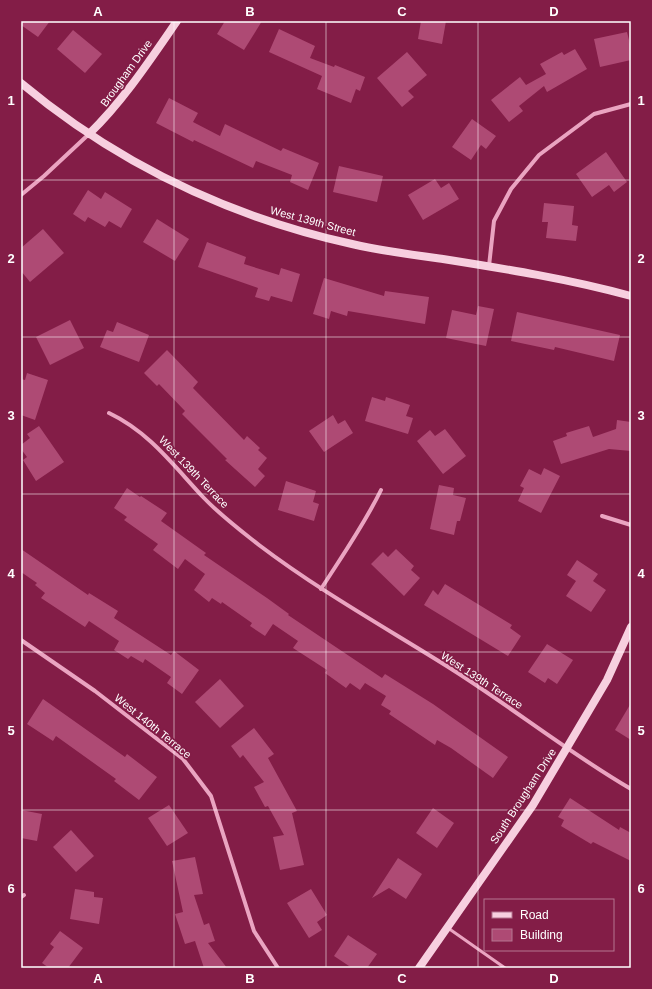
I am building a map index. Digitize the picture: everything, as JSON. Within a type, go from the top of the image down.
[{"type":"street","name":"Brougham Drive","points":[[89,134],[109,114],[143,70],[177,21]]},
{"type":"street","name":"West 139th Street","points":[[21,83],[67,120],[140,166],[171,182],[232,209],[289,228],[373,248],[544,276],[631,296]]},
{"type":"street","points":[[490,266],[494,221],[511,189],[539,155],[594,114],[631,104]]},
{"type":"street","points":[[21,195],[44,176],[89,134]]},
{"type":"street","name":"West 139th Terrace","points":[[109,413],[123,419],[147,436],[204,498],[226,518],[321,589],[453,670],[631,789]]},
{"type":"street","points":[[321,589],[358,532],[381,490]]},
{"type":"street","points":[[602,516],[631,525]]},
{"type":"street","name":"South Brougham Drive","points":[[419,968],[533,805],[607,680],[631,627]]},
{"type":"street","name":"West 140th Terrace","points":[[21,640],[95,691],[183,759],[211,796],[254,931],[278,968]]},
{"type":"lane","points":[[448,928],[505,968]]},
{"type":"building","points":[[21,21],[50,21],[38,37],[21,25]]},
{"type":"building","points":[[225,21],[262,21],[244,50],[217,34]]},
{"type":"building","points":[[421,21],[446,21],[442,44],[418,39]]},
{"type":"building","points":[[279,29],[315,46],[310,58],[334,67],[335,65],[365,77],[360,91],[356,89],[351,103],[317,89],[322,76],[269,52]]},
{"type":"building","points":[[73,30],[102,54],[85,73],[57,49]]},
{"type":"building","points":[[627,32],[631,48],[631,60],[600,67],[594,39]]},
{"type":"building","points":[[575,49],[587,69],[547,92],[544,86],[519,106],[523,111],[509,122],[491,100],[520,77],[526,85],[546,74],[540,64],[562,52],[564,55]]},
{"type":"building","points":[[407,52],[427,75],[408,91],[414,97],[402,107],[377,78]]},
{"type":"building","points":[[169,98],[198,113],[193,122],[220,136],[225,124],[281,151],[283,148],[319,163],[308,190],[290,182],[292,175],[256,161],[253,168],[194,140],[193,142],[156,123]]},
{"type":"building","points":[[472,119],[496,136],[486,149],[481,145],[471,160],[452,147]]},
{"type":"building","points":[[606,152],[627,182],[614,192],[609,185],[592,197],[576,174]]},
{"type":"building","points":[[339,166],[383,176],[377,202],[333,192]]},
{"type":"building","points":[[435,179],[441,188],[449,183],[459,199],[423,220],[408,195]]},
{"type":"building","points":[[88,190],[101,199],[105,192],[132,209],[121,228],[109,221],[105,227],[88,217],[85,222],[73,214]]},
{"type":"building","points":[[544,203],[574,206],[572,225],[578,226],[576,241],[546,238],[548,222],[542,222]]},
{"type":"building","points":[[157,219],[189,239],[175,261],[143,242]]},
{"type":"building","points":[[43,229],[64,253],[30,282],[21,271],[21,248]]},
{"type":"building","points":[[207,242],[246,257],[244,264],[279,275],[281,268],[300,274],[292,302],[271,296],[269,301],[255,297],[258,288],[198,267]]},
{"type":"building","points":[[324,278],[384,296],[385,291],[429,297],[425,324],[348,311],[347,316],[331,311],[329,319],[313,314]]},
{"type":"building","points":[[478,306],[494,309],[486,346],[446,338],[452,310],[476,315]]},
{"type":"building","points":[[517,312],[620,335],[614,361],[555,347],[554,350],[511,341]]},
{"type":"building","points":[[70,320],[84,348],[50,365],[36,337]]},
{"type":"building","points":[[117,322],[149,335],[139,362],[100,347],[107,330],[113,332]]},
{"type":"building","points":[[167,350],[198,382],[193,388],[244,440],[247,436],[260,448],[258,450],[267,458],[258,469],[265,476],[255,487],[225,460],[227,459],[182,414],[185,411],[159,384],[157,386],[144,373]]},
{"type":"building","points":[[27,373],[48,380],[35,420],[21,415],[21,379],[25,380]]},
{"type":"building","points":[[372,397],[385,401],[386,397],[410,405],[406,416],[413,418],[408,434],[365,421]]},
{"type":"building","points":[[333,415],[338,424],[345,420],[353,433],[324,452],[309,431]]},
{"type":"building","points":[[617,420],[631,422],[631,451],[609,449],[561,464],[553,441],[567,436],[566,433],[589,426],[593,437],[616,429]]},
{"type":"building","points":[[39,426],[64,462],[36,481],[23,460],[27,457],[21,449],[21,445],[30,438],[27,434]]},
{"type":"building","points":[[445,429],[466,456],[443,474],[417,441],[430,430],[435,436]]},
{"type":"building","points":[[544,468],[560,476],[541,513],[518,501],[524,488],[520,486],[529,469],[541,475]]},
{"type":"building","points":[[286,481],[316,491],[313,502],[319,504],[314,521],[278,510]]},
{"type":"building","points":[[439,485],[454,488],[453,495],[466,498],[460,521],[457,521],[454,535],[430,529]]},
{"type":"building","points":[[127,488],[167,513],[161,521],[206,553],[204,555],[267,598],[289,614],[288,615],[382,678],[385,674],[433,704],[508,757],[493,778],[451,748],[437,740],[435,745],[389,714],[391,711],[381,705],[386,696],[365,683],[360,690],[350,683],[346,688],[325,673],[327,670],[293,648],[298,641],[273,624],[265,636],[250,626],[252,623],[222,602],[221,604],[212,598],[209,602],[194,590],[205,574],[185,559],[178,569],[153,550],[158,544],[124,520],[127,517],[114,508]]},
{"type":"building","points":[[21,549],[88,595],[89,593],[118,611],[114,618],[171,655],[174,651],[199,670],[182,694],[167,683],[171,677],[145,659],[143,663],[131,656],[128,659],[114,650],[119,641],[89,621],[85,627],[41,598],[45,593],[35,585],[37,583],[21,572]]},
{"type":"building","points":[[396,549],[414,566],[411,570],[420,578],[404,596],[371,564],[383,552],[388,557]]},
{"type":"building","points":[[577,560],[598,574],[593,581],[606,590],[591,612],[566,596],[576,581],[567,575]]},
{"type":"building","points":[[445,584],[512,625],[510,628],[521,636],[508,656],[424,605],[433,590],[438,595]]},
{"type":"building","points":[[547,644],[573,660],[557,684],[548,678],[545,683],[528,672]]},
{"type":"building","points":[[220,679],[244,706],[220,728],[195,702]]},
{"type":"building","points":[[43,699],[125,757],[127,754],[157,777],[139,800],[114,781],[116,779],[56,736],[53,741],[27,724]]},
{"type":"building","points":[[631,703],[631,740],[615,730]]},
{"type":"building","points":[[254,728],[274,754],[268,758],[297,811],[292,813],[304,865],[280,870],[273,837],[284,835],[268,806],[265,807],[254,787],[264,782],[243,755],[240,758],[231,746]]},
{"type":"building","points":[[570,798],[619,830],[620,827],[631,833],[631,861],[593,842],[591,844],[561,826],[564,820],[558,817]]},
{"type":"building","points":[[169,805],[188,833],[167,846],[148,818]]},
{"type":"building","points":[[433,808],[454,823],[437,848],[416,833]]},
{"type":"building","points":[[21,810],[42,814],[37,841],[21,838]]},
{"type":"building","points":[[71,830],[94,856],[76,872],[53,847]]},
{"type":"building","points":[[195,857],[203,894],[194,895],[204,925],[209,923],[215,941],[208,943],[227,968],[204,968],[195,941],[185,944],[175,914],[183,912],[172,861]]},
{"type":"building","points":[[398,858],[422,874],[406,899],[389,888],[372,898]]},
{"type":"building","points":[[75,889],[94,892],[94,897],[103,898],[99,924],[70,919]]},
{"type":"building","points":[[311,889],[327,915],[317,922],[322,930],[309,938],[287,903]]},
{"type":"building","points":[[60,931],[83,948],[68,968],[49,968],[42,963],[54,947],[50,944]]},
{"type":"building","points":[[348,935],[377,954],[367,968],[352,968],[334,956]]}]
